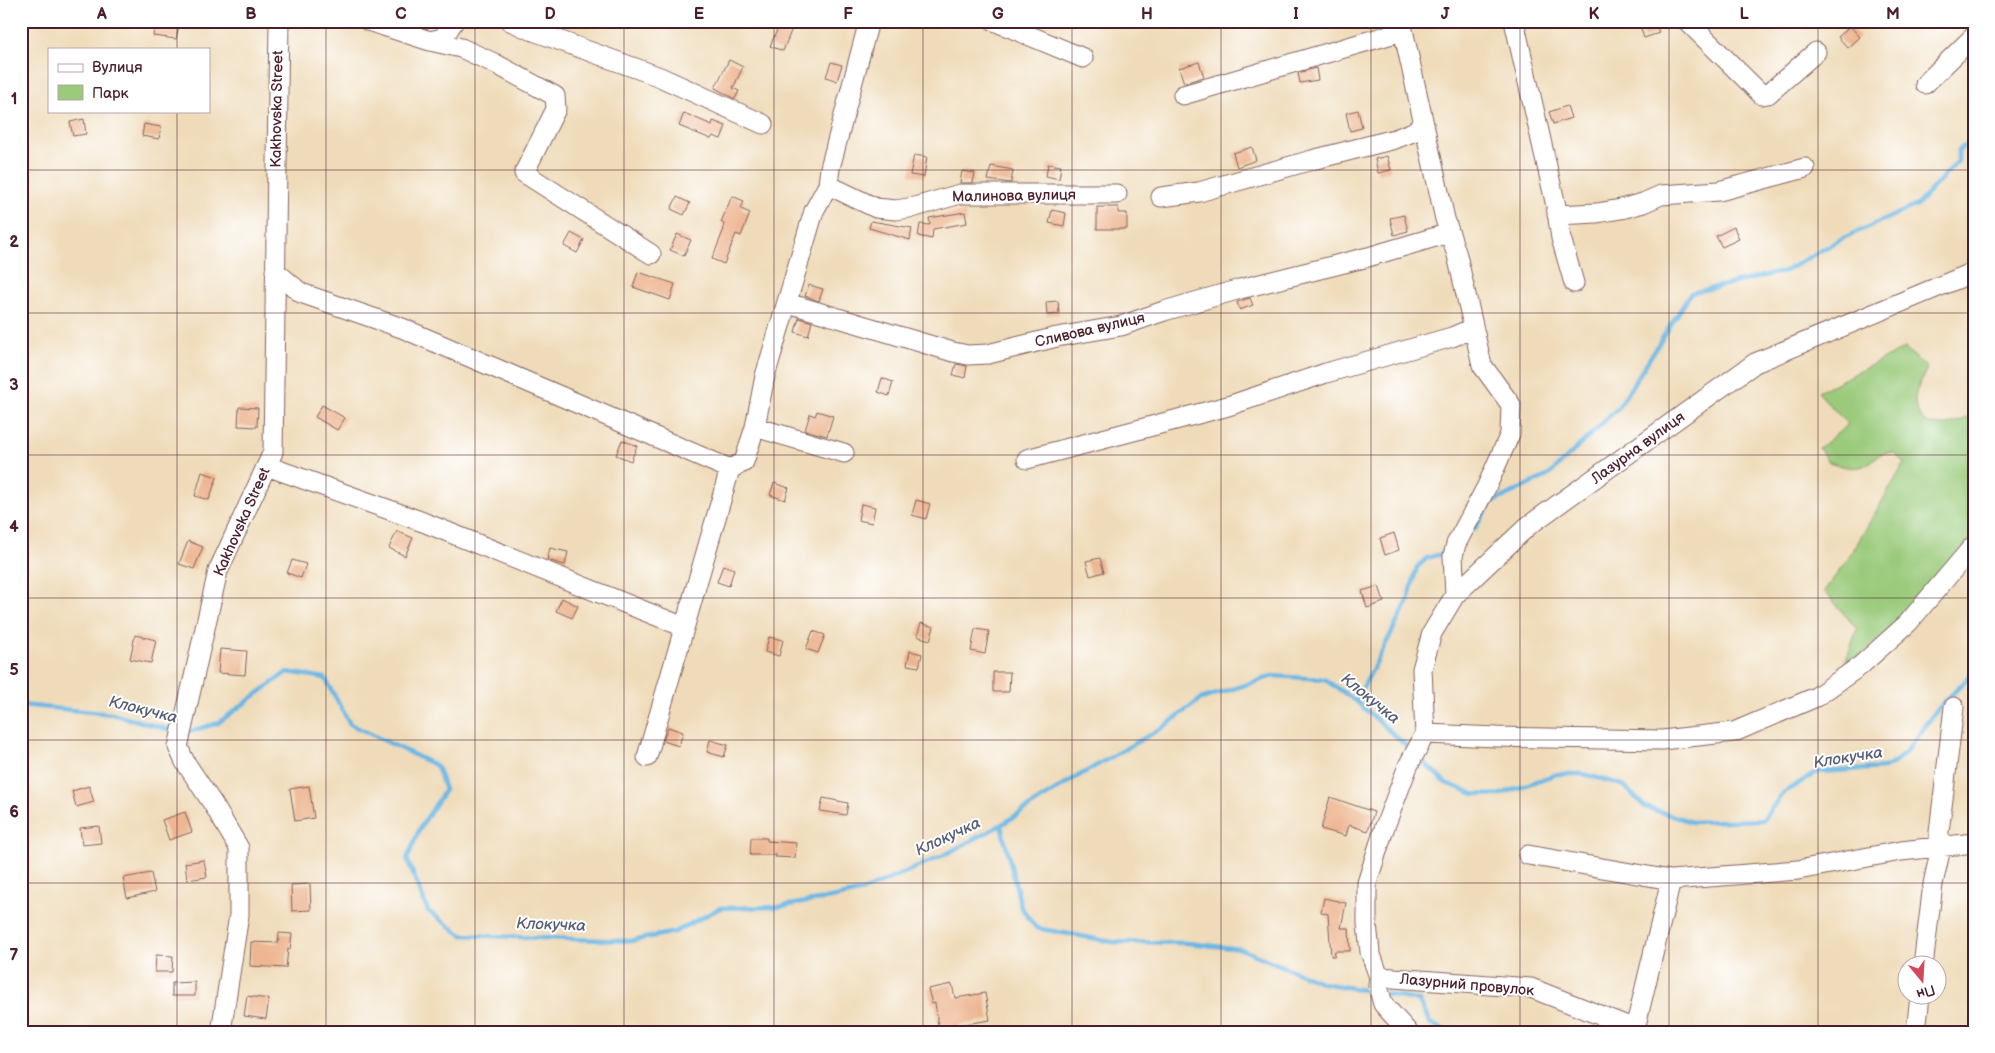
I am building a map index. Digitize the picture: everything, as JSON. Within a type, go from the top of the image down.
[{"type":"street","name":"Kakhovska Street","points":[[221,1032],[239,915],[239,848],[185,762],[178,747],[218,571],[273,452],[279,21]]},
{"type":"street","points":[[368,21],[430,41],[460,48],[494,63],[555,96],[556,110],[524,173],[651,254]]},
{"type":"street","points":[[430,41],[443,38],[454,21]]},
{"type":"street","points":[[510,21],[660,77],[763,124]]},
{"type":"street","points":[[647,757],[730,469],[744,462],[755,427],[765,376],[814,211],[828,185],[830,168],[869,21]]},
{"type":"street","points":[[994,21],[1083,58]]},
{"type":"street","points":[[1514,21],[1561,238],[1574,283]]},
{"type":"street","points":[[1693,24],[1762,95],[1768,94],[1816,52]]},
{"type":"street","points":[[1183,94],[1402,26],[1449,233],[1457,255],[1482,365],[1511,405],[1510,434],[1455,550],[1455,596]]},
{"type":"street","points":[[1925,84],[1974,36]]},
{"type":"street","points":[[1161,197],[1199,192],[1304,162],[1395,139],[1412,132],[1424,124]]},
{"type":"street","points":[[1557,215],[1582,215],[1622,208],[1643,203],[1661,195],[1719,191],[1805,168]]},
{"type":"street","name":"Малинова вулиця","points":[[828,185],[876,208],[896,210],[915,207],[960,194],[1117,194]]},
{"type":"street","name":"Сливова вулиця","points":[[788,303],[953,352],[968,355],[988,354],[1058,337],[1121,326],[1240,289],[1368,257],[1449,233]]},
{"type":"street","points":[[275,271],[301,292],[402,328],[730,469]]},
{"type":"street","name":"Лазурна вулиця","points":[[1421,741],[1422,669],[1432,634],[1455,596],[1528,526],[1756,363],[1974,272]]},
{"type":"street","points":[[1027,459],[1228,406],[1326,373],[1452,337],[1473,328]]},
{"type":"street","points":[[755,427],[844,453]]},
{"type":"street","points":[[267,466],[423,522],[684,627]]},
{"type":"street","points":[[1408,1032],[1382,1004],[1379,981],[1370,952],[1367,924],[1367,883],[1384,829],[1408,766],[1421,741],[1497,737],[1662,740],[1734,732],[1816,697],[1860,666],[1908,623],[1974,544]]},
{"type":"street","points":[[1924,956],[1940,847],[1940,832],[1954,708]]},
{"type":"street","points":[[1528,855],[1671,880],[1798,870],[1901,851],[1974,843]]},
{"type":"street","points":[[1636,1030],[1671,880]]},
{"type":"street","name":"Лазурний провулок","points":[[1379,981],[1531,988],[1636,1030]]},
{"type":"street","points":[[1916,1032],[1919,1006]]},
{"type":"green space","points":[[1905,348],[1927,368],[1917,390],[1915,403],[1921,417],[1927,424],[1946,425],[1974,416],[1974,556],[1842,671],[1857,629],[1824,591],[1848,559],[1904,464],[1895,453],[1880,454],[1859,467],[1845,467],[1827,461],[1819,448],[1848,425],[1818,392]]},
{"type":"building","points":[[781,21],[795,21],[783,51],[770,46]]},
{"type":"building","points":[[1655,21],[1659,33],[1644,38],[1640,26]]},
{"type":"building","points":[[155,22],[179,26],[176,39],[153,36]]},
{"type":"building","points":[[1850,26],[1860,37],[1848,48],[1838,37]]},
{"type":"building","points":[[729,60],[743,67],[733,88],[739,91],[735,99],[715,88]]},
{"type":"building","points":[[831,62],[842,65],[837,81],[826,77]]},
{"type":"building","points":[[1199,62],[1204,77],[1184,83],[1179,68]]},
{"type":"building","points":[[1316,68],[1318,80],[1300,83],[1298,73]]},
{"type":"building","points":[[1567,106],[1571,118],[1553,124],[1549,112]]},
{"type":"building","points":[[1358,110],[1362,128],[1350,131],[1346,113]]},
{"type":"building","points":[[684,113],[712,125],[713,121],[726,126],[721,139],[713,136],[711,139],[679,126]]},
{"type":"building","points":[[84,119],[86,134],[73,136],[70,122]]},
{"type":"building","points":[[144,124],[161,127],[159,139],[142,136]]},
{"type":"building","points":[[1252,147],[1256,160],[1237,167],[1233,153]]},
{"type":"building","points":[[914,155],[927,157],[924,177],[910,175]]},
{"type":"building","points":[[1387,156],[1391,170],[1378,173],[1375,159]]},
{"type":"building","points":[[1048,164],[1061,166],[1059,179],[1046,176]]},
{"type":"building","points":[[991,166],[1013,170],[1011,183],[988,180]]},
{"type":"building","points":[[962,171],[975,173],[973,183],[960,183]]},
{"type":"building","points":[[732,196],[744,201],[741,209],[750,213],[741,236],[736,234],[724,264],[712,259],[724,229],[724,224],[721,222]]},
{"type":"building","points":[[677,197],[690,203],[684,215],[671,209]]},
{"type":"building","points":[[1097,207],[1118,207],[1118,213],[1127,213],[1127,229],[1097,229]]},
{"type":"building","points":[[1052,210],[1066,213],[1064,226],[1049,223]]},
{"type":"building","points":[[965,212],[967,223],[933,229],[932,239],[918,236],[920,224],[930,225],[929,218]]},
{"type":"building","points":[[1404,215],[1408,231],[1394,235],[1390,218]]},
{"type":"building","points":[[871,221],[912,228],[910,240],[869,228]]},
{"type":"building","points":[[1734,227],[1739,239],[1722,247],[1716,236]]},
{"type":"building","points":[[571,233],[584,240],[577,253],[564,246]]},
{"type":"building","points":[[677,234],[691,240],[684,256],[670,250]]},
{"type":"building","points":[[638,272],[675,284],[670,300],[633,287]]},
{"type":"building","points":[[809,285],[823,289],[819,301],[805,296]]},
{"type":"building","points":[[1250,298],[1253,305],[1240,310],[1237,302]]},
{"type":"building","points":[[1058,301],[1059,314],[1047,315],[1046,302]]},
{"type":"building","points":[[799,318],[812,322],[808,336],[795,332]]},
{"type":"building","points":[[956,364],[967,366],[965,378],[953,375]]},
{"type":"building","points":[[882,378],[893,382],[889,396],[878,392]]},
{"type":"building","points":[[322,405],[345,418],[337,430],[315,417]]},
{"type":"building","points":[[239,407],[258,408],[257,427],[238,426]]},
{"type":"building","points":[[817,411],[833,416],[827,436],[805,430],[810,414],[815,416]]},
{"type":"building","points":[[622,440],[637,446],[631,461],[616,455]]},
{"type":"building","points":[[202,472],[217,477],[209,500],[195,496]]},
{"type":"building","points":[[774,483],[789,488],[785,500],[770,495]]},
{"type":"building","points":[[916,500],[930,504],[926,519],[912,515]]},
{"type":"building","points":[[861,504],[875,507],[872,523],[858,520]]},
{"type":"building","points":[[397,531],[413,538],[405,556],[389,548]]},
{"type":"building","points":[[1394,533],[1399,550],[1385,555],[1380,538]]},
{"type":"building","points":[[188,541],[203,547],[194,569],[179,564]]},
{"type":"building","points":[[550,548],[568,552],[565,565],[547,560]]},
{"type":"building","points":[[1100,558],[1104,572],[1090,576],[1086,561]]},
{"type":"building","points":[[292,560],[306,564],[301,578],[287,573]]},
{"type":"building","points":[[723,565],[734,569],[729,586],[717,582]]},
{"type":"building","points":[[1379,586],[1384,602],[1367,608],[1362,591]]},
{"type":"building","points":[[562,598],[578,606],[572,618],[556,611]]},
{"type":"building","points":[[921,623],[934,627],[930,640],[917,636]]},
{"type":"building","points":[[975,629],[989,631],[985,654],[971,651]]},
{"type":"building","points":[[813,631],[825,635],[818,653],[806,649]]},
{"type":"building","points":[[135,635],[156,640],[151,663],[130,659]]},
{"type":"building","points":[[769,637],[783,640],[779,656],[765,652]]},
{"type":"building","points":[[220,649],[247,651],[245,675],[218,673]]},
{"type":"building","points":[[910,651],[922,654],[919,667],[907,665]]},
{"type":"building","points":[[993,672],[1010,672],[1009,692],[993,692]]},
{"type":"building","points":[[668,727],[683,732],[679,746],[663,741]]},
{"type":"building","points":[[710,740],[728,745],[724,757],[707,752]]},
{"type":"building","points":[[89,786],[94,802],[76,807],[72,791]]},
{"type":"building","points":[[309,786],[314,818],[295,821],[290,789]]},
{"type":"building","points":[[1330,797],[1374,812],[1368,831],[1349,825],[1346,836],[1321,829]]},
{"type":"building","points":[[823,798],[848,803],[846,815],[820,811]]},
{"type":"building","points":[[185,812],[192,832],[169,840],[162,820]]},
{"type":"building","points":[[99,826],[101,843],[82,845],[80,828]]},
{"type":"building","points":[[751,838],[767,838],[767,841],[796,843],[795,858],[775,857],[776,855],[750,855]]},
{"type":"building","points":[[204,860],[207,877],[187,880],[185,863]]},
{"type":"building","points":[[151,873],[155,892],[127,898],[123,878]]},
{"type":"building","points":[[310,884],[311,910],[292,911],[291,885]]},
{"type":"building","points":[[1324,898],[1346,903],[1341,928],[1349,928],[1350,951],[1335,951],[1334,956],[1331,956],[1328,914],[1321,912]]},
{"type":"building","points":[[279,933],[292,934],[286,968],[250,966],[251,942],[278,943]]},
{"type":"building","points":[[156,955],[173,956],[172,972],[155,972]]},
{"type":"building","points":[[195,982],[195,996],[172,996],[172,983]]},
{"type":"building","points":[[952,984],[955,998],[985,993],[990,1020],[959,1025],[960,1031],[939,1032],[935,1003],[932,1004],[928,989]]},
{"type":"building","points":[[247,996],[269,999],[266,1019],[244,1016]]},
{"type":"waterway","points":[[1474,530],[1491,503],[1549,475],[1618,408],[1691,293],[1785,271],[1841,239],[1917,205],[1958,161],[1958,152],[1963,146],[1974,141]]},
{"type":"waterway","points":[[1356,701],[1408,601],[1417,567],[1427,558],[1449,552]]},
{"type":"waterway","name":"Клокучка","points":[[188,732],[218,723],[287,672],[325,678],[350,724],[437,766],[445,790],[420,828],[407,859],[428,911],[462,935],[631,941],[675,932],[720,908],[777,907],[863,891],[944,855],[1001,825],[1073,779],[1165,726],[1201,699],[1273,676],[1324,679],[1356,701],[1411,750]]},
{"type":"waterway","name":"Клокучка","points":[[1418,757],[1446,783],[1474,794],[1498,795],[1557,774],[1584,774],[1623,785],[1645,807],[1692,822],[1763,820],[1783,793],[1817,772],[1883,768],[1899,759],[1942,704],[1974,673]]},
{"type":"waterway","name":"Клокучка","points":[[21,705],[112,714],[178,732]]},
{"type":"waterway","points":[[1001,825],[1021,907],[1036,928],[1113,942],[1188,943],[1241,949],[1323,983],[1375,992]]},
{"type":"waterway","points":[[1385,994],[1419,1001],[1430,1023],[1447,1032]]}]
